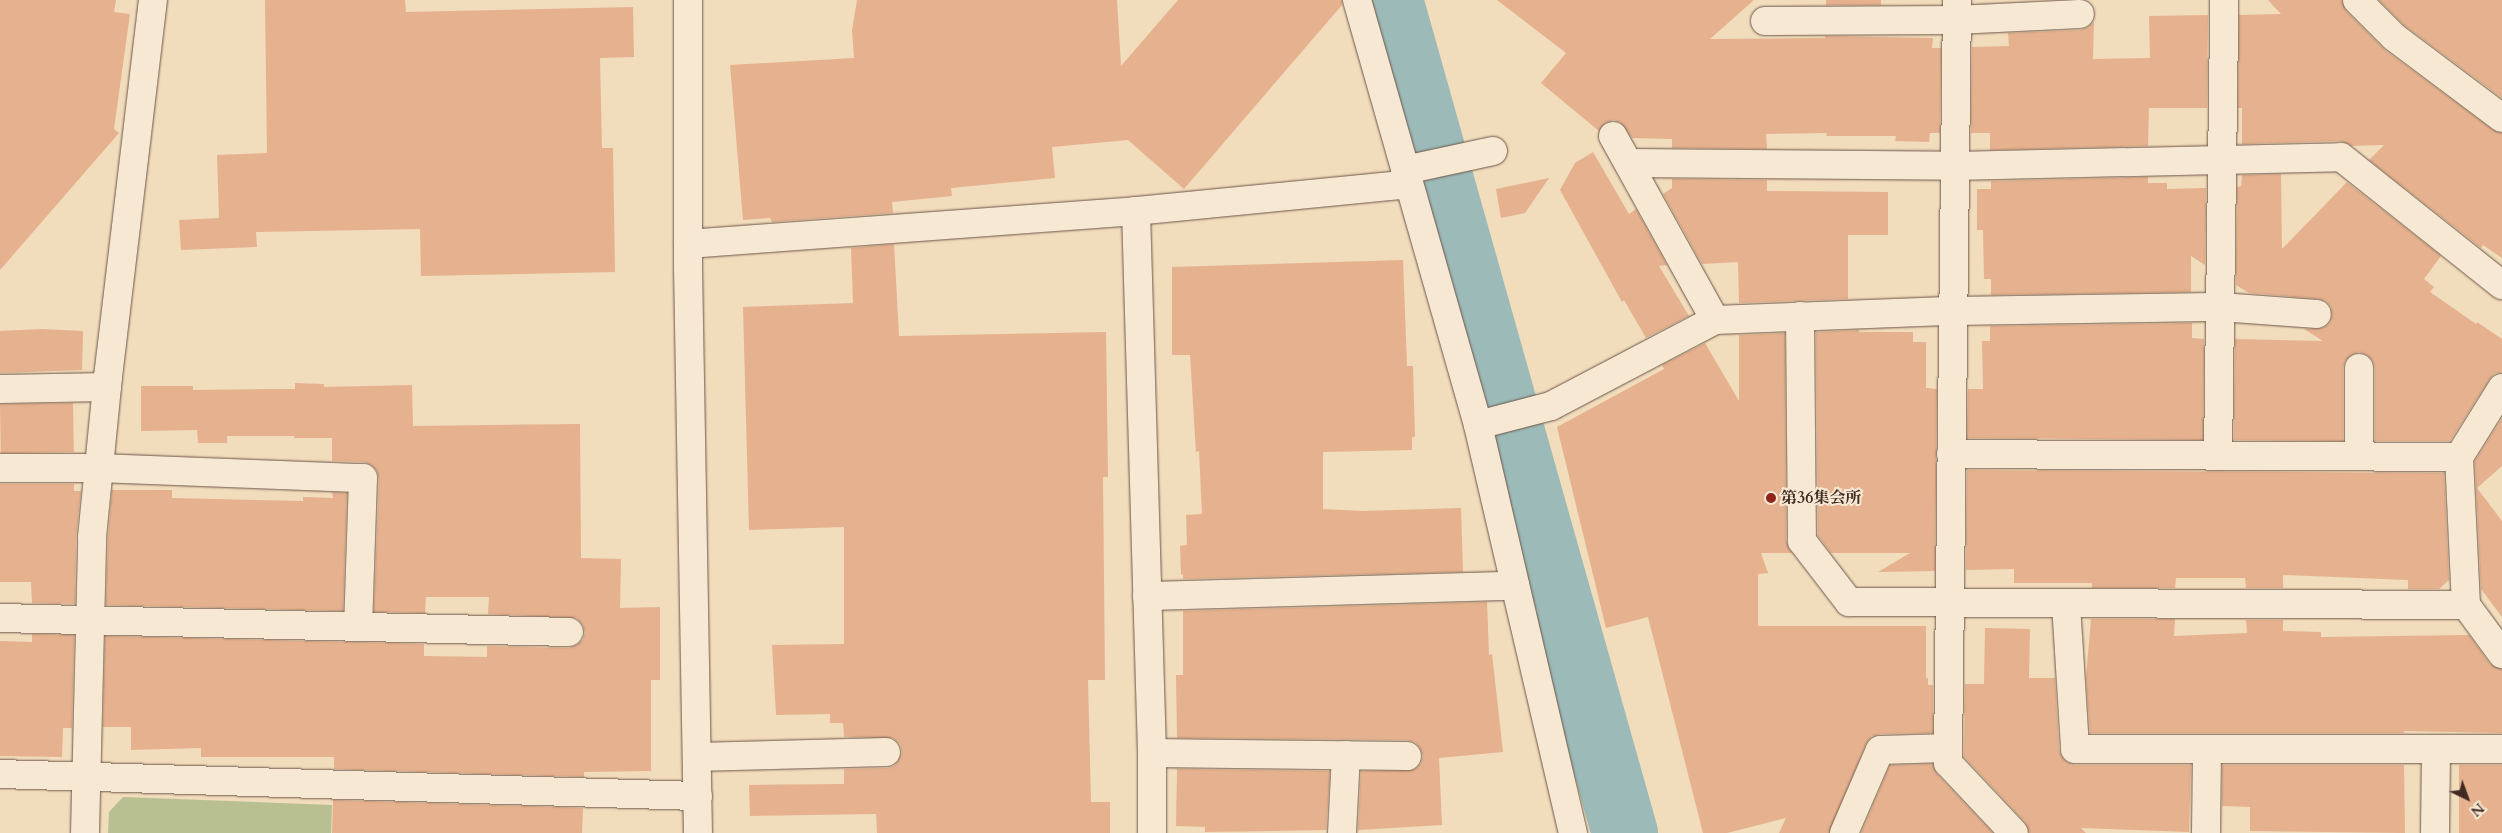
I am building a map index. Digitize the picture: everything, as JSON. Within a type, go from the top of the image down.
[{"type":"street","points":[[85,833],[88,777],[92,537],[107,387],[153,0]]},
{"type":"street","points":[[688,0],[688,244],[698,833]]},
{"type":"street","points":[[1357,0],[1413,173],[1478,425],[1573,833]]},
{"type":"street","points":[[2218,456],[2224,0]]},
{"type":"street","points":[[2357,0],[2394,37],[2502,118]]},
{"type":"street","points":[[1765,21],[1957,10],[2080,14]]},
{"type":"street","points":[[1957,10],[1948,763],[2014,833]]},
{"type":"street","points":[[1613,136],[1715,320]]},
{"type":"street","points":[[688,244],[1136,211],[1413,173],[1481,153]]},
{"type":"street","points":[[1629,163],[1955,166],[2341,157],[2502,285]]},
{"type":"street","points":[[1136,211],[1152,753],[1152,833]]},
{"type":"street","points":[[1478,425],[1550,406],[1715,320],[1954,311],[2220,307],[2317,314]]},
{"type":"street","points":[[1800,316],[1802,541],[1849,602],[1950,604],[2466,605]]},
{"type":"street","points":[[2359,368],[2359,456]]},
{"type":"street","points":[[0,389],[107,387]]},
{"type":"street","points":[[2502,388],[2459,457],[2466,605],[2502,654]]},
{"type":"street","points":[[1951,454],[2459,457]]},
{"type":"street","points":[[0,468],[99,468],[362,478],[358,627]]},
{"type":"street","points":[[1147,596],[1515,586]]},
{"type":"street","points":[[2066,604],[2075,749],[2502,749]]},
{"type":"street","points":[[0,618],[569,632]]},
{"type":"street","points":[[1844,833],[1880,750],[1948,748]]},
{"type":"street","points":[[2206,833],[2207,749]]},
{"type":"street","points":[[2435,833],[2436,749]]},
{"type":"street","points":[[697,757],[886,752]]},
{"type":"street","points":[[1152,753],[1407,756]]},
{"type":"street","points":[[1342,833],[1346,755]]},
{"type":"street","points":[[0,774],[698,796]]},
{"type":"green space","points":[[123,797],[332,805],[331,833],[108,833],[109,812]]},
{"type":"building","points":[[0,0],[116,0],[114,12],[130,14],[114,129],[119,133],[0,270]]},
{"type":"building","points":[[265,0],[405,0],[406,12],[633,7],[634,57],[600,58],[602,148],[613,148],[615,272],[421,276],[420,229],[256,232],[257,247],[181,250],[179,220],[219,218],[217,155],[267,153]]},
{"type":"building","points":[[857,0],[1117,0],[1121,66],[1178,0],[1342,0],[1342,5],[1184,189],[1128,140],[1052,147],[1055,178],[951,188],[952,196],[892,202],[893,213],[772,222],[770,218],[743,220],[730,65],[854,58],[852,31]]},
{"type":"building","points":[[1497,0],[1754,0],[1710,39],[1825,38],[1825,36],[1933,38],[1932,48],[1941,48],[1940,133],[1930,133],[1929,142],[1895,141],[1896,136],[1826,136],[1827,133],[1766,134],[1767,149],[1672,148],[1672,139],[1632,138],[1621,123],[1614,120],[1605,123],[1599,131],[1541,83],[1566,53]]},
{"type":"building","points":[[1826,0],[1881,0],[1881,5],[1826,5]]},
{"type":"building","points":[[2268,0],[2342,0],[2346,11],[2385,50],[2493,130],[2502,133],[2502,258],[2483,245],[2481,248],[2369,160],[2384,145],[2352,146],[2341,141],[2242,144],[2242,108],[2238,108],[2239,15],[2281,14]]},
{"type":"building","points":[[2379,0],[2502,0],[2502,98],[2404,25]]},
{"type":"building","points":[[2208,15],[2207,108],[2149,108],[2148,146],[1990,150],[1990,133],[1971,133],[1972,47],[2009,46],[2008,33],[2081,30],[2094,22],[2093,59],[2150,58],[2149,16]]},
{"type":"building","points":[[1593,152],[1629,214],[1636,209],[1667,265],[1659,266],[1689,316],[1646,338],[1624,300],[1622,302],[1560,190],[1575,163]]},
{"type":"building","points":[[2281,174],[2282,249],[2347,182],[2441,256],[2424,279],[2434,287],[2430,292],[2476,324],[2477,322],[2502,339],[2502,372],[2494,374],[2489,380],[2450,441],[2375,441],[2375,368],[2373,361],[2367,355],[2359,352],[2351,355],[2345,361],[2343,368],[2343,441],[2234,440],[2235,339],[2323,341],[2304,329],[2323,328],[2330,323],[2332,316],[2331,307],[2326,301],[2249,293],[2236,285],[2237,187],[2241,186],[2242,175]]},
{"type":"building","points":[[2148,177],[2148,183],[2167,183],[2167,189],[2206,188],[2205,265],[2191,256],[2191,292],[1991,295],[1991,279],[1984,279],[1983,230],[1977,230],[1977,189],[1991,189],[1991,181]]},
{"type":"building","points":[[1549,178],[1525,213],[1501,218],[1496,189]]},
{"type":"building","points":[[1672,179],[1767,180],[1767,191],[1888,192],[1888,235],[1848,235],[1848,299],[1739,303],[1738,262],[1702,264],[1663,194],[1672,188]]},
{"type":"building","points":[[894,244],[899,336],[1106,332],[1108,477],[1103,477],[1105,680],[1088,680],[1091,802],[1110,802],[1110,833],[877,833],[876,814],[750,816],[749,785],[844,784],[844,769],[887,768],[894,766],[902,752],[900,744],[893,738],[844,737],[843,723],[830,723],[830,714],[776,715],[772,645],[844,644],[844,527],[749,530],[743,307],[853,303],[851,248]]},
{"type":"building","points":[[1403,260],[1407,366],[1413,366],[1415,437],[1412,437],[1412,450],[1323,452],[1323,509],[1364,511],[1461,508],[1463,572],[1183,579],[1183,574],[1181,575],[1180,546],[1187,545],[1186,515],[1202,514],[1199,451],[1196,452],[1190,355],[1172,355],[1172,267]]},
{"type":"building","points":[[2192,323],[2192,338],[2204,339],[2203,440],[1967,438],[1968,389],[1983,389],[1982,341],[1990,341],[1990,326]]},
{"type":"building","points":[[42,329],[83,331],[82,370],[0,373],[0,331]]},
{"type":"building","points":[[1859,330],[1859,332],[1913,332],[1913,342],[1926,342],[1926,388],[1937,389],[1935,571],[1878,572],[1910,553],[1831,553],[1818,536],[1816,332]]},
{"type":"building","points":[[1785,333],[1786,541],[1792,553],[1761,553],[1768,573],[1758,574],[1758,626],[1926,626],[1926,678],[1928,678],[1928,685],[1933,685],[1933,733],[1880,734],[1871,737],[1866,744],[1829,833],[1779,833],[1786,818],[1727,833],[1703,833],[1648,617],[1606,628],[1557,427],[1664,369],[1662,365],[1705,343],[1739,401],[1739,335]]},
{"type":"building","points":[[295,383],[324,384],[324,387],[412,385],[413,426],[580,424],[581,558],[621,559],[620,608],[660,607],[660,680],[651,680],[651,771],[584,772],[584,777],[334,769],[334,757],[201,757],[201,748],[131,750],[131,727],[103,727],[105,636],[424,644],[424,656],[487,657],[487,646],[569,648],[583,640],[585,633],[583,625],[577,618],[488,614],[489,597],[426,597],[425,613],[374,612],[379,479],[377,471],[372,465],[364,462],[332,461],[332,438],[227,436],[227,443],[198,443],[197,430],[141,431],[141,386],[193,386],[193,390],[295,389]]},
{"type":"building","points":[[73,403],[74,452],[1,453],[0,404]]},
{"type":"building","points":[[2502,418],[2502,466],[2477,488],[2502,521],[2502,617],[2481,589],[2475,461]]},
{"type":"building","points":[[1967,470],[2444,473],[2449,580],[2439,589],[2408,589],[2408,580],[2283,575],[2283,588],[2246,588],[2245,578],[2176,578],[2175,588],[2092,588],[2092,583],[2014,583],[2014,569],[1966,570]]},
{"type":"building","points":[[0,484],[74,484],[74,491],[81,491],[76,537],[75,604],[32,603],[31,582],[0,582]]},
{"type":"building","points":[[112,490],[172,490],[172,498],[303,501],[303,497],[333,498],[332,492],[347,493],[343,611],[106,605]]},
{"type":"building","points":[[1487,602],[1489,655],[1492,654],[1503,752],[1439,758],[1442,825],[1358,830],[1361,771],[1414,770],[1421,764],[1423,756],[1415,742],[1407,740],[1177,738],[1176,675],[1183,675],[1183,611]]},
{"type":"building","points":[[2091,619],[2175,619],[2174,636],[2247,633],[2246,620],[2283,620],[2283,631],[2321,632],[2321,637],[2469,635],[2490,664],[2502,669],[2502,733],[2404,731],[2404,733],[2090,733],[2086,677]]},
{"type":"building","points":[[1985,628],[2030,629],[2029,678],[2055,678],[2059,750],[2067,762],[2075,765],[2191,765],[2189,832],[2081,828],[2086,833],[2029,833],[2025,822],[1964,757],[1965,684],[1984,684]]},
{"type":"building","points":[[32,634],[74,635],[72,728],[63,728],[62,757],[0,756],[0,641],[32,642]]},
{"type":"building","points":[[1933,764],[1937,774],[1993,833],[1861,833],[1890,765]]},
{"type":"building","points":[[2222,765],[2404,765],[2405,833],[2250,831],[2250,807],[2222,806]]},
{"type":"building","points":[[2459,765],[2502,765],[2502,833],[2459,833]]},
{"type":"building","points":[[1177,769],[1330,771],[1326,830],[1205,832],[1205,827],[1176,826]]},
{"type":"building","points":[[333,800],[583,808],[582,833],[332,833]]},
{"type":"waterway","points":[[1390,0],[1625,833]]},
{"type":"place","name":"第36集会所","points":[[1771,498]]}]
